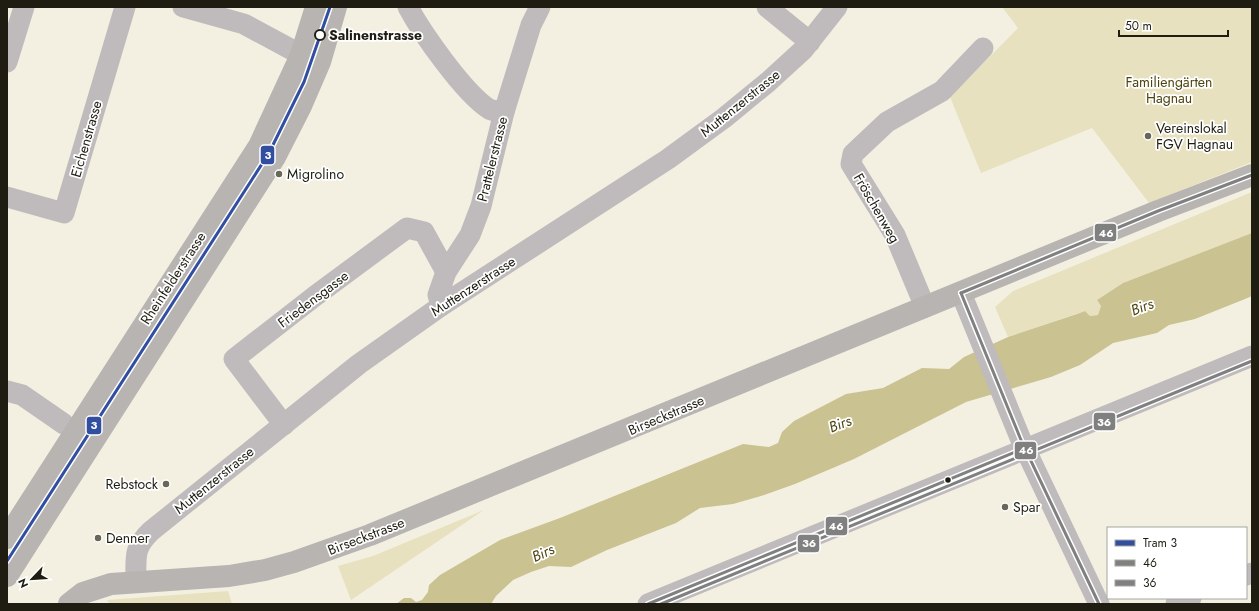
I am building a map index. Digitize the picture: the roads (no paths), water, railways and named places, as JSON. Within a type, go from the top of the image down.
[{"type":"main road","name":"Rheinfelderstrasse","points":[[7,576],[275,156],[302,106],[311,58],[316,7]]},
{"type":"main road","name":"Rheinfelderstrasse","points":[[7,538],[259,146],[311,58],[336,7]]},
{"type":"main road","name":"Birseckstrasse","points":[[69,604],[83,593],[96,587],[111,584],[136,581],[229,576],[265,570],[301,560],[370,535],[925,307],[964,301],[1158,212],[1252,175]]},
{"type":"street","points":[[7,62],[24,7]]},
{"type":"street","name":"Eichenstrasse","points":[[7,197],[64,213],[125,7]]},
{"type":"street","points":[[183,7],[244,24],[311,58]]},
{"type":"street","points":[[408,7],[435,48],[474,98],[490,110],[504,112]]},
{"type":"street","name":"Prattelerstrasse","points":[[441,306],[438,295],[446,272],[470,235],[481,206],[504,112],[532,25],[540,7]]},
{"type":"street","points":[[767,7],[810,42]]},
{"type":"street","name":"Muttenzerstrasse","points":[[136,581],[136,554],[142,539],[359,364],[441,306],[668,159],[724,118],[768,82],[810,42],[837,7]]},
{"type":"street","name":"Fröschenweg","points":[[925,307],[894,235],[851,164],[853,154],[887,122],[942,92],[982,48]]},
{"type":"street","name":"Friedensgasse","points":[[284,425],[234,359],[315,296],[408,228],[424,232],[446,272]]},
{"type":"street","points":[[964,301],[1021,439],[1099,604]]},
{"type":"street","points":[[648,604],[1021,439],[1252,356]]},
{"type":"street","points":[[7,390],[22,395],[64,424]]},
{"type":"street","points":[[1176,604],[1188,599]]},
{"type":"water","name":"Birs","points":[[1252,233],[1252,296],[1195,319],[1169,325],[1157,333],[1113,343],[1080,365],[1051,377],[966,402],[854,459],[795,484],[733,504],[700,508],[676,523],[607,550],[571,567],[549,566],[531,572],[513,580],[496,596],[491,604],[396,604],[404,598],[411,598],[416,602],[422,600],[428,592],[429,585],[440,575],[500,540],[560,518],[743,444],[769,447],[778,443],[782,432],[794,421],[846,394],[883,388],[922,368],[949,369],[964,357],[1008,337],[1085,311],[1090,316],[1098,315],[1101,306],[1097,300],[1123,283]]},
{"type":"tram line","name":"3","points":[[7,561],[269,153],[304,82],[330,7]]},
{"type":"place","name":"Salinenstrasse","points":[[320,35]]},
{"type":"place","name":"Vereinslokal FGV Hagnau","points":[[1148,136]]},
{"type":"place","name":"Migrolino","points":[[279,174]]},
{"type":"place","name":"Rebstock","points":[[166,484]]},
{"type":"place","name":"Spar","points":[[1005,507]]},
{"type":"place","name":"Denner","points":[[98,538]]},
{"type":"park label","name":"Familiengärten Hagnau","points":[[1169,90]]}]
